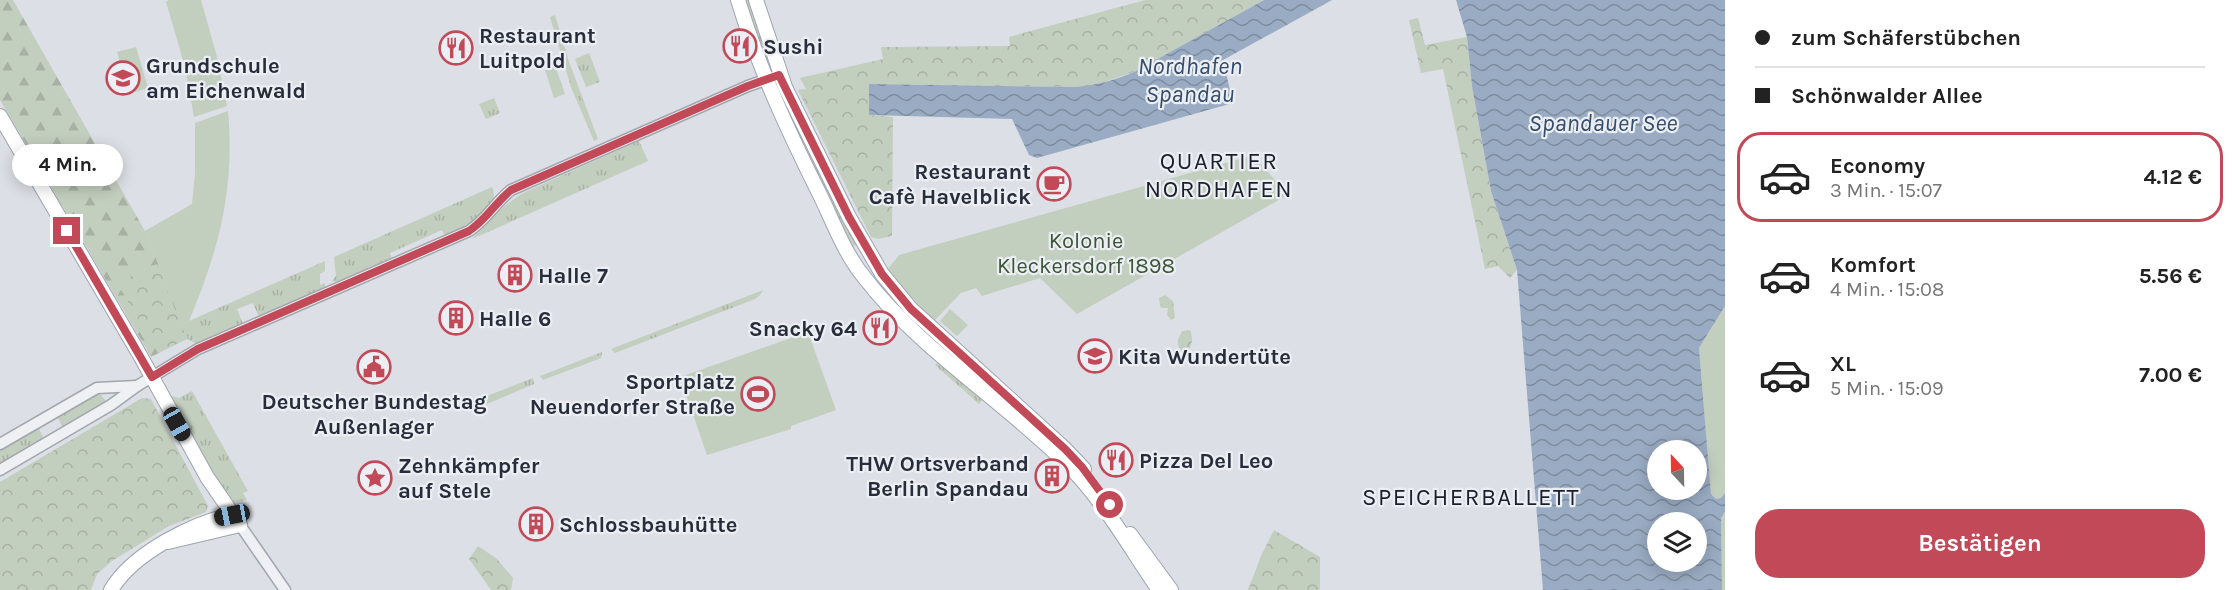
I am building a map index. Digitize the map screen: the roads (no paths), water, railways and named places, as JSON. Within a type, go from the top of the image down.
[{"type":"main road","points":[[738,0],[765,80],[854,263],[863,276],[898,317],[1076,474],[1107,514],[1159,590]]},
{"type":"main road","points":[[756,0],[779,75],[803,127],[882,274],[911,309],[1082,467],[1171,590]]},
{"type":"main road","points":[[0,116],[152,377],[207,477],[236,520],[203,523],[168,542],[130,568],[111,590]]},
{"type":"street","points":[[0,470],[111,405],[136,386],[198,349],[469,231],[482,221],[511,190],[779,75]]},
{"type":"street","points":[[0,444],[97,388],[136,386]]},
{"type":"street","points":[[236,520],[285,590]]},
{"type":"water","name":"Nordhafen Spandau","points":[[1264,0],[1332,0],[1223,60],[1233,103],[1037,158],[1029,155],[1012,119],[869,115],[869,84],[1076,87],[1114,79],[1136,71]]},
{"type":"water","name":"Spandauer See","points":[[1456,0],[1725,0],[1725,306],[1699,348],[1707,440],[1647,440],[1647,500],[1707,500],[1707,445],[1711,494],[1716,499],[1721,498],[1725,493],[1725,512],[1721,518],[1722,590],[1543,590],[1517,270],[1491,191],[1472,86],[1467,37]]},
{"type":"place","name":"Sushi","points":[[740,46]]},
{"type":"place","name":"Restaurant Luitpold","points":[[456,48]]},
{"type":"place","name":"Grundschule am Eichenwald","points":[[123,78]]},
{"type":"place","name":"Restaurant Cafè Havelblick","points":[[1054,184]]},
{"type":"place","name":"Halle 7","points":[[515,275]]},
{"type":"place","name":"Halle 6","points":[[456,318]]},
{"type":"place","name":"Snacky 64","points":[[880,328]]},
{"type":"place","name":"Kita Wundertüte","points":[[1095,356]]},
{"type":"place","name":"Deutscher Bundestag Außenlager","points":[[374,367]]},
{"type":"place","name":"Sportplatz Neuendorfer Straße","points":[[758,394]]},
{"type":"place","name":"Pizza Del Leo","points":[[1116,460]]},
{"type":"place","name":"THW Ortsverband Berlin Spandau","points":[[1052,476]]},
{"type":"place","name":"Zehnkämpfer auf Stele","points":[[375,478]]},
{"type":"place","name":"Schlossbauhütte","points":[[536,524]]},
{"type":"district","name":"QUARTIER NORDHAFEN","points":[[1219,175]]},
{"type":"district","name":"SPEICHERBALLETT","points":[[1471,497]]},
{"type":"park label","name":"Kolonie Kleckersdorf 1898","points":[[1086,252]]}]
